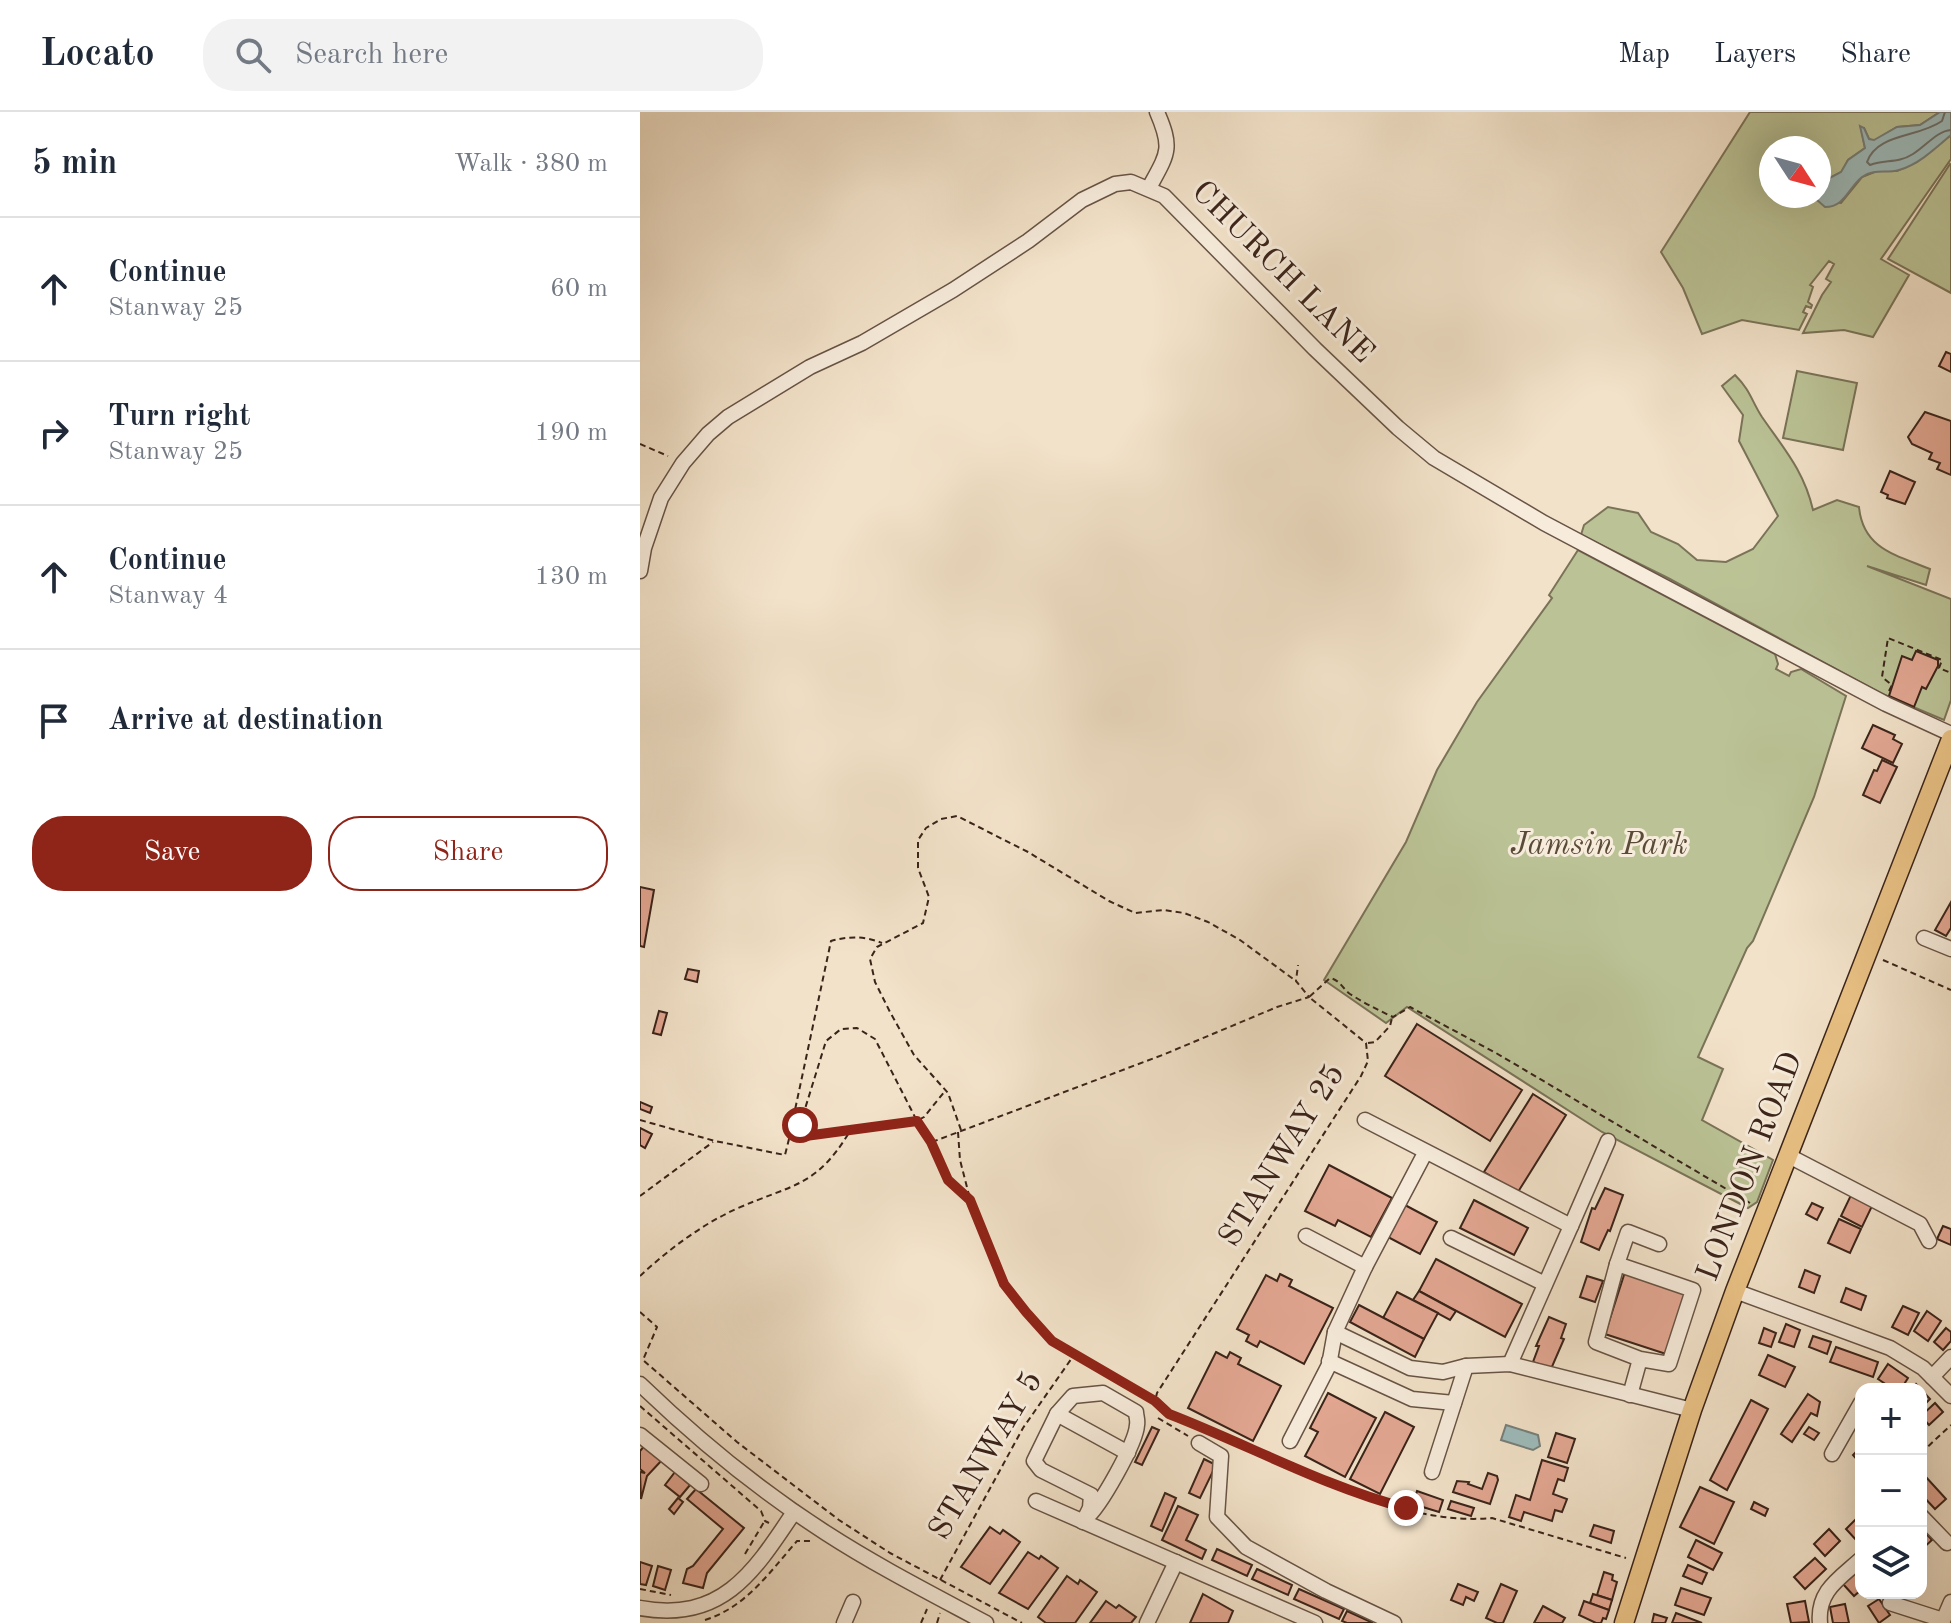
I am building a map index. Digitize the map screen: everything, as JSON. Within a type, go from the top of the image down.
[{"type":"main road","name":"LONDON ROAD","points":[[1624,1623],[1692,1410],[1735,1291],[1951,737]]},
{"type":"street","points":[[1149,188],[1165,158],[1168,140],[1157,112]]},
{"type":"street","name":"CHURCH LANE","points":[[640,571],[644,548],[661,498],[683,463],[708,434],[728,417],[810,367],[862,343],[953,290],[1028,241],[1082,200],[1115,184],[1131,182],[1164,196],[1315,349],[1434,458],[1544,523],[1951,737]]},
{"type":"street","points":[[1924,938],[1951,949]]},
{"type":"street","points":[[1365,1120],[1571,1226]]},
{"type":"street","points":[[1510,1364],[1608,1141]]},
{"type":"street","points":[[1290,1441],[1329,1361],[1335,1332],[1365,1267],[1425,1153]]},
{"type":"street","points":[[1787,1155],[1920,1224],[1929,1241]]},
{"type":"street","points":[[1617,1264],[1693,1290],[1669,1364],[1640,1359],[1596,1342],[1617,1264],[1628,1232],[1659,1244]]},
{"type":"street","points":[[1306,1236],[1365,1267]]},
{"type":"street","points":[[1451,1238],[1545,1284]]},
{"type":"street","points":[[1735,1291],[1890,1348],[1915,1362],[1951,1396]]},
{"type":"street","points":[[1335,1332],[1410,1368],[1443,1372],[1466,1366],[1510,1364],[1692,1410]]},
{"type":"street","points":[[1932,1377],[1951,1357]]},
{"type":"street","points":[[1630,1395],[1640,1359]]},
{"type":"street","points":[[1329,1361],[1412,1399],[1454,1403]]},
{"type":"street","points":[[1432,1472],[1466,1366]]},
{"type":"street","points":[[640,1384],[679,1422],[794,1512],[986,1623]]},
{"type":"street","points":[[1103,1393],[1136,1412],[1137,1426],[1128,1453],[1095,1511],[1085,1520],[1091,1495],[1041,1470],[1034,1461],[1057,1414],[1073,1396],[1103,1393]]},
{"type":"street","points":[[1057,1414],[1128,1453]]},
{"type":"street","points":[[1832,1454],[1855,1429]]},
{"type":"street","points":[[641,1434],[701,1484]]},
{"type":"street","points":[[1199,1443],[1221,1456],[1217,1517],[1246,1547],[1326,1591],[1394,1623]]},
{"type":"street","points":[[1036,1501],[1085,1520],[1305,1621]]},
{"type":"street","points":[[640,1608],[696,1617],[741,1585],[794,1512]]},
{"type":"street","points":[[1927,1522],[1947,1543]]},
{"type":"street","points":[[1147,1623],[1176,1562]]},
{"type":"street","points":[[1820,1623],[1819,1608],[1823,1596],[1855,1565]]},
{"type":"street","points":[[840,1619],[853,1602]]},
{"type":"street","points":[[1890,1603],[1943,1621],[1951,1602]]},
{"type":"path","points":[[640,444],[683,463]]},
{"type":"path","points":[[1886,704],[1892,685],[1882,677],[1888,638],[1942,660],[1939,668],[1951,673]]},
{"type":"path","name":"STANWAY 25","points":[[882,943],[923,923],[929,897],[918,868],[918,840],[926,828],[941,819],[957,816],[1135,913],[1164,910],[1208,922],[1240,940],[1296,981],[1309,997],[1366,1043],[1368,1061],[1361,1076],[1157,1393],[1155,1401]]},
{"type":"path","points":[[640,1120],[715,1141],[785,1155],[831,941],[846,937],[870,938],[882,943],[870,959],[875,982],[914,1055],[946,1091],[960,1131],[960,1160],[970,1200],[1004,1284],[1052,1341],[1155,1401],[1169,1414],[1363,1497],[1452,1518],[1492,1518],[1642,1563]]},
{"type":"path","points":[[1867,954],[1951,990]]},
{"type":"path","points":[[1296,981],[1298,965]]},
{"type":"path","points":[[931,1142],[1165,1054],[1263,1012],[1309,997],[1330,978],[1338,980],[1345,990],[1363,1002],[1393,1017]]},
{"type":"path","points":[[1366,1043],[1375,1042],[1390,1026],[1393,1017],[1410,1007],[1508,1060],[1766,1212]]},
{"type":"path","points":[[798,1137],[826,1041],[841,1029],[857,1028],[875,1039],[948,1180],[970,1200]]},
{"type":"path","points":[[789,1139],[917,1121],[946,1091]]},
{"type":"path","points":[[640,1276],[705,1227],[735,1210],[808,1181],[835,1155],[851,1130]]},
{"type":"path","points":[[640,1196],[715,1141]]},
{"type":"path","points":[[640,1266],[646,1270]]},
{"type":"path","points":[[640,1312],[657,1327],[643,1360],[737,1442],[839,1520],[940,1581],[1022,1623]]},
{"type":"path","name":"STANWAY 5","points":[[940,1581],[1023,1428],[1074,1355]]},
{"type":"path","points":[[640,1406],[761,1511],[765,1521],[744,1556]]},
{"type":"path","points":[[1158,1418],[1199,1443]]},
{"type":"path","points":[[1927,1447],[1951,1425]]},
{"type":"path","points":[[640,1589],[673,1595]]},
{"type":"path","points":[[921,1623],[928,1605]]},
{"type":"path","points":[[937,1623],[940,1612]]},
{"type":"green space","points":[[1750,112],[1940,112],[1920,125],[1897,127],[1874,141],[1861,128],[1865,148],[1848,160],[1842,172],[1831,178],[1831,136],[1759,136],[1759,208],[1831,208],[1831,202],[1841,203],[1862,177],[1882,169],[1897,171],[1917,162],[1951,135],[1951,159],[1881,259],[1909,275],[1873,337],[1844,330],[1803,333],[1831,282],[1826,279],[1834,264],[1829,261],[1810,285],[1813,287],[1808,302],[1812,305],[1811,308],[1806,306],[1803,312],[1807,314],[1799,330],[1742,320],[1702,334],[1683,288],[1661,252]]},
{"type":"green space","points":[[1951,165],[1951,293],[1888,259]]},
{"type":"green space","points":[[1797,371],[1857,383],[1843,450],[1783,438]]},
{"type":"green space","points":[[1735,375],[1792,461],[1813,510],[1837,500],[1859,507],[1862,521],[1874,541],[1894,554],[1930,569],[1926,585],[1867,566],[1951,599],[1951,700],[1944,720],[1880,693],[1668,578],[1581,535],[1584,525],[1608,507],[1638,513],[1651,532],[1678,544],[1697,560],[1726,562],[1753,549],[1778,516],[1739,441],[1743,415],[1722,386]]},
{"type":"green space","name":"Jamsin Park","points":[[1578,550],[1775,654],[1776,669],[1789,676],[1791,672],[1801,669],[1846,696],[1814,797],[1753,941],[1747,948],[1698,1057],[1723,1069],[1702,1120],[1773,1160],[1757,1202],[1748,1208],[1602,1132],[1407,1007],[1386,1023],[1324,980],[1406,842],[1437,770],[1477,702],[1552,598],[1549,595]]},
{"type":"water","points":[[1940,112],[1951,112],[1951,135],[1926,156],[1899,170],[1867,174],[1842,200],[1831,206],[1831,177],[1841,172],[1848,160],[1865,148],[1860,126],[1869,139],[1874,140],[1897,127],[1920,125]]},
{"type":"water","points":[[1506,1425],[1538,1435],[1540,1446],[1533,1450],[1501,1440]]},
{"type":"building","points":[[1946,352],[1951,354],[1951,372],[1939,366]]},
{"type":"building","points":[[1925,412],[1951,421],[1951,475],[1937,469],[1940,463],[1929,459],[1932,453],[1912,444],[1908,437]]},
{"type":"building","points":[[1890,471],[1915,482],[1905,504],[1887,498],[1888,495],[1881,492]]},
{"type":"building","points":[[1916,651],[1938,660],[1938,666],[1926,689],[1922,687],[1914,707],[1889,696],[1902,656],[1912,660]]},
{"type":"building","points":[[1873,725],[1895,735],[1893,739],[1902,744],[1893,763],[1862,748]]},
{"type":"building","points":[[1882,760],[1897,767],[1880,803],[1863,795]]},
{"type":"building","points":[[640,887],[654,890],[644,947],[640,946]]},
{"type":"building","points":[[1951,902],[1951,928],[1946,936],[1935,930]]},
{"type":"building","points":[[688,969],[699,971],[697,982],[685,979]]},
{"type":"building","points":[[659,1011],[667,1013],[661,1035],[653,1033]]},
{"type":"building","points":[[1417,1024],[1522,1090],[1490,1141],[1385,1076]]},
{"type":"building","points":[[1533,1094],[1566,1115],[1518,1192],[1484,1172]]},
{"type":"building","points":[[640,1102],[652,1107],[650,1113],[640,1109]]},
{"type":"building","points":[[640,1128],[652,1134],[645,1148],[640,1145]]},
{"type":"building","points":[[1329,1165],[1392,1198],[1371,1237],[1338,1220],[1335,1226],[1305,1211]]},
{"type":"building","points":[[1605,1188],[1623,1195],[1610,1231],[1599,1250],[1581,1242],[1592,1208],[1595,1209]]},
{"type":"building","points":[[1852,1193],[1873,1204],[1862,1227],[1841,1216]]},
{"type":"building","points":[[1474,1200],[1528,1228],[1514,1255],[1460,1228]]},
{"type":"building","points":[[1812,1203],[1823,1208],[1817,1220],[1806,1214]]},
{"type":"building","points":[[1403,1204],[1437,1222],[1420,1254],[1386,1236]]},
{"type":"building","points":[[1839,1219],[1861,1229],[1850,1253],[1828,1243]]},
{"type":"building","points":[[1943,1226],[1951,1229],[1951,1245],[1937,1239]]},
{"type":"building","points":[[1436,1259],[1522,1304],[1505,1337],[1419,1291]]},
{"type":"building","points":[[1805,1270],[1820,1276],[1814,1293],[1799,1287]]},
{"type":"building","points":[[1625,1272],[1686,1292],[1666,1354],[1605,1334]]},
{"type":"building","points":[[1280,1274],[1292,1280],[1289,1286],[1333,1308],[1304,1364],[1260,1341],[1257,1347],[1246,1341],[1249,1335],[1237,1329],[1266,1275],[1277,1281]]},
{"type":"building","points":[[1587,1276],[1603,1281],[1595,1302],[1580,1297]]},
{"type":"building","points":[[1846,1288],[1866,1296],[1861,1310],[1841,1302]]},
{"type":"building","points":[[1419,1291],[1456,1311],[1450,1320],[1413,1300]]},
{"type":"building","points":[[1397,1292],[1438,1313],[1424,1339],[1383,1318]]},
{"type":"building","points":[[1359,1305],[1424,1339],[1415,1357],[1350,1322]]},
{"type":"building","points":[[1903,1306],[1919,1313],[1908,1335],[1892,1327]]},
{"type":"building","points":[[1927,1311],[1941,1321],[1928,1341],[1914,1331]]},
{"type":"building","points":[[1549,1317],[1566,1324],[1561,1338],[1564,1339],[1551,1369],[1533,1362],[1539,1346],[1536,1346]]},
{"type":"building","points":[[1786,1324],[1800,1330],[1794,1347],[1779,1342]]},
{"type":"building","points":[[1764,1328],[1776,1333],[1771,1347],[1759,1343]]},
{"type":"building","points":[[1946,1328],[1951,1332],[1951,1341],[1943,1350],[1934,1342]]},
{"type":"building","points":[[1813,1336],[1831,1342],[1827,1354],[1809,1347]]},
{"type":"building","points":[[1836,1347],[1878,1362],[1873,1377],[1830,1362]]},
{"type":"building","points":[[1216,1352],[1227,1358],[1230,1352],[1241,1358],[1238,1364],[1281,1386],[1253,1441],[1188,1408]]},
{"type":"building","points":[[1768,1355],[1795,1367],[1785,1387],[1759,1375]]},
{"type":"building","points":[[1888,1364],[1908,1378],[1905,1383],[1884,1383],[1878,1379]]},
{"type":"building","points":[[1328,1393],[1376,1418],[1345,1477],[1305,1456],[1318,1432],[1310,1428]]},
{"type":"building","points":[[1808,1394],[1820,1402],[1817,1416],[1811,1413],[1792,1442],[1781,1434]]},
{"type":"building","points":[[1751,1400],[1768,1409],[1727,1490],[1710,1480]]},
{"type":"building","points":[[1935,1403],[1943,1412],[1929,1425],[1927,1410]]},
{"type":"building","points":[[1385,1412],[1414,1427],[1380,1494],[1350,1479]]},
{"type":"building","points":[[1152,1427],[1159,1430],[1142,1465],[1135,1462]]},
{"type":"building","points":[[1809,1427],[1819,1433],[1814,1440],[1804,1434]]},
{"type":"building","points":[[1556,1433],[1575,1439],[1567,1463],[1548,1457]]},
{"type":"building","points":[[645,1445],[662,1460],[647,1476],[641,1499],[640,1472],[645,1473],[640,1469],[640,1451]]},
{"type":"building","points":[[1204,1459],[1216,1465],[1200,1498],[1189,1493]]},
{"type":"building","points":[[1542,1460],[1568,1468],[1564,1481],[1558,1479],[1553,1494],[1567,1499],[1562,1512],[1555,1510],[1552,1521],[1524,1512],[1521,1521],[1509,1517],[1516,1495],[1530,1500]]},
{"type":"building","points":[[675,1472],[690,1485],[680,1497],[665,1485]]},
{"type":"building","points":[[1488,1473],[1497,1476],[1498,1480],[1490,1504],[1453,1492],[1457,1481],[1469,1482],[1482,1489]]},
{"type":"building","points":[[1927,1478],[1946,1499],[1935,1509],[1927,1500]]},
{"type":"building","points":[[1700,1487],[1734,1502],[1714,1544],[1680,1527]]},
{"type":"building","points":[[696,1489],[744,1528],[707,1573],[703,1588],[683,1583],[687,1569],[693,1566],[723,1529],[687,1499]]},
{"type":"building","points":[[1417,1491],[1443,1500],[1439,1512],[1413,1504]]},
{"type":"building","points":[[1165,1493],[1176,1498],[1162,1531],[1151,1526]]},
{"type":"building","points":[[678,1498],[683,1502],[674,1514],[669,1509]]},
{"type":"building","points":[[1451,1501],[1474,1508],[1471,1516],[1448,1509]]},
{"type":"building","points":[[1754,1502],[1768,1509],[1765,1516],[1751,1509]]},
{"type":"building","points":[[1178,1506],[1198,1515],[1186,1540],[1206,1550],[1202,1559],[1162,1540]]},
{"type":"building","points":[[1855,1520],[1855,1539],[1846,1529]]},
{"type":"building","points":[[1594,1525],[1614,1531],[1611,1543],[1590,1536]]},
{"type":"building","points":[[990,1527],[1000,1534],[1003,1530],[1020,1542],[990,1584],[961,1567]]},
{"type":"building","points":[[1829,1529],[1840,1541],[1825,1556],[1814,1544]]},
{"type":"building","points":[[1696,1540],[1722,1553],[1713,1570],[1688,1557]]},
{"type":"building","points":[[1217,1549],[1252,1565],[1247,1576],[1212,1560]]},
{"type":"building","points":[[1028,1552],[1039,1559],[1041,1556],[1058,1568],[1028,1609],[999,1593]]},
{"type":"building","points":[[1815,1558],[1826,1569],[1805,1589],[1794,1577]]},
{"type":"building","points":[[640,1562],[652,1566],[646,1585],[640,1584]]},
{"type":"building","points":[[1688,1565],[1707,1573],[1702,1584],[1683,1576]]},
{"type":"building","points":[[658,1566],[671,1570],[665,1590],[653,1586]]},
{"type":"building","points":[[1257,1569],[1292,1585],[1288,1595],[1252,1579]]},
{"type":"building","points":[[1604,1572],[1613,1575],[1612,1580],[1617,1582],[1612,1600],[1597,1595]]},
{"type":"building","points":[[1855,1574],[1855,1595],[1854,1596],[1843,1584]]},
{"type":"building","points":[[1067,1576],[1078,1584],[1080,1580],[1097,1592],[1075,1623],[1046,1623],[1038,1617]]},
{"type":"building","points":[[1458,1584],[1478,1592],[1474,1601],[1466,1597],[1463,1605],[1451,1600]]},
{"type":"building","points":[[1501,1584],[1517,1591],[1503,1623],[1497,1623],[1486,1618]]},
{"type":"building","points":[[1681,1588],[1711,1598],[1704,1615],[1675,1605]]},
{"type":"building","points":[[1299,1589],[1344,1609],[1339,1619],[1294,1599]]},
{"type":"building","points":[[1203,1594],[1233,1611],[1228,1623],[1190,1623]]},
{"type":"building","points":[[1593,1594],[1612,1600],[1609,1610],[1590,1603]]},
{"type":"building","points":[[1879,1599],[1890,1615],[1879,1623],[1868,1606]]},
{"type":"building","points":[[1106,1601],[1116,1608],[1119,1605],[1136,1617],[1131,1623],[1090,1623]]},
{"type":"building","points":[[1584,1601],[1609,1610],[1606,1619],[1596,1623],[1579,1615]]},
{"type":"building","points":[[1805,1601],[1809,1622],[1791,1623],[1787,1604]]},
{"type":"building","points":[[1845,1604],[1849,1623],[1833,1623],[1830,1607]]},
{"type":"building","points":[[1543,1606],[1565,1618],[1562,1623],[1534,1623]]},
{"type":"building","points":[[1347,1611],[1373,1623],[1342,1621]]},
{"type":"building","points":[[1676,1613],[1702,1623],[1672,1623]]},
{"type":"building","points":[[1654,1614],[1667,1618],[1665,1623],[1652,1623]]},
{"type":"route","points":[[800,1125],[798,1137],[917,1121],[931,1142],[948,1180],[970,1200],[1004,1284],[1052,1341],[1155,1401],[1169,1414],[1310,1476],[1363,1497],[1406,1508]]}]
